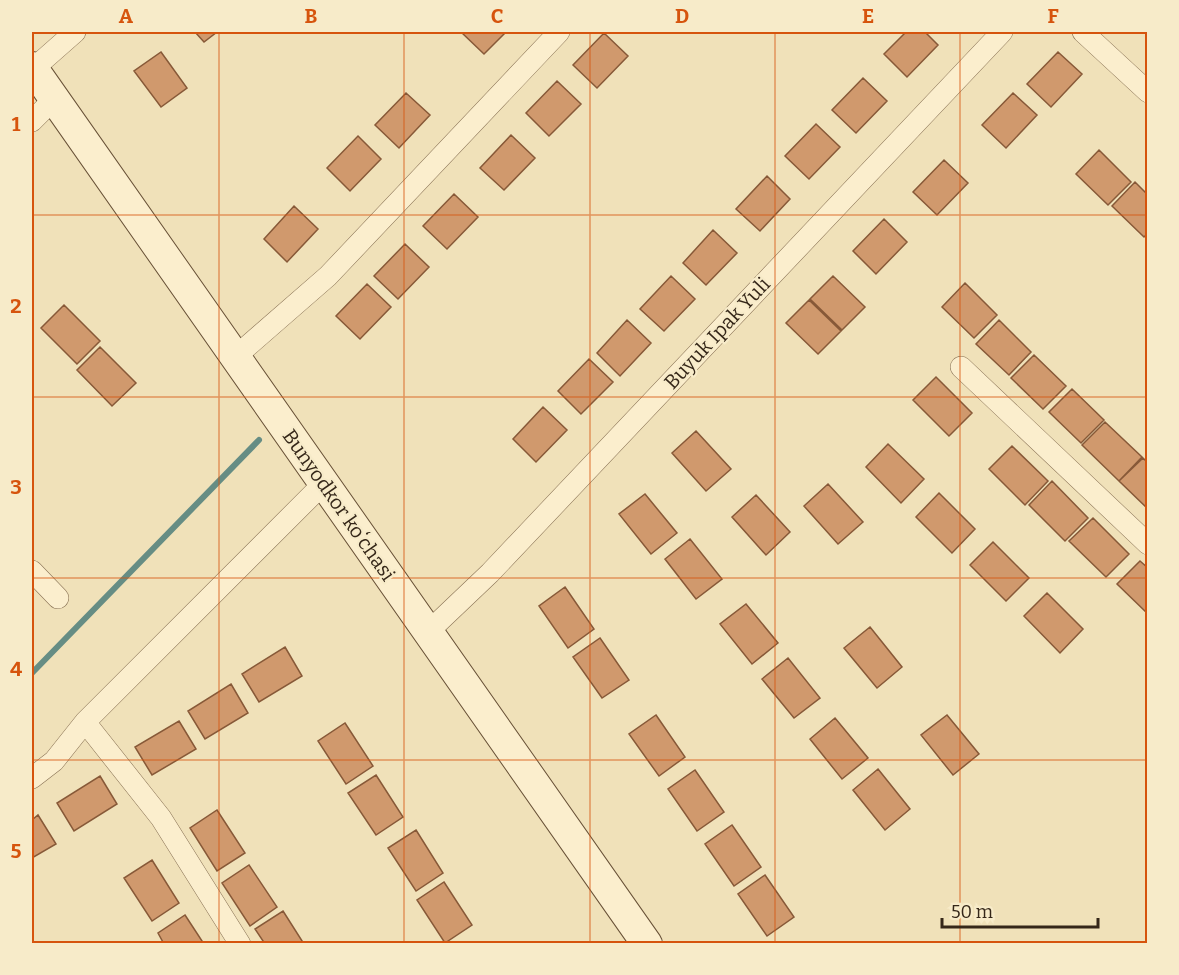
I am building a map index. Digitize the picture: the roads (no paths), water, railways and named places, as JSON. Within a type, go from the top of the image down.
[{"type":"main road","name":"Bunyodkor koʻchasi","points":[[32,68],[647,944]]},
{"type":"street","points":[[32,68],[75,32]]},
{"type":"street","points":[[235,357],[328,276],[559,32]]},
{"type":"street","name":"Buyuk Ipak Yuli","points":[[428,632],[490,573],[1002,32]]},
{"type":"street","points":[[1083,32],[1148,92]]},
{"type":"street","points":[[32,121],[54,99]]},
{"type":"street","points":[[961,368],[1148,544]]},
{"type":"street","points":[[32,778],[54,761],[85,722],[324,483]]},
{"type":"street","points":[[32,572],[58,598]]},
{"type":"street","points":[[85,722],[160,818],[240,944]]},
{"type":"waterway","points":[[32,673],[259,440]]}]
